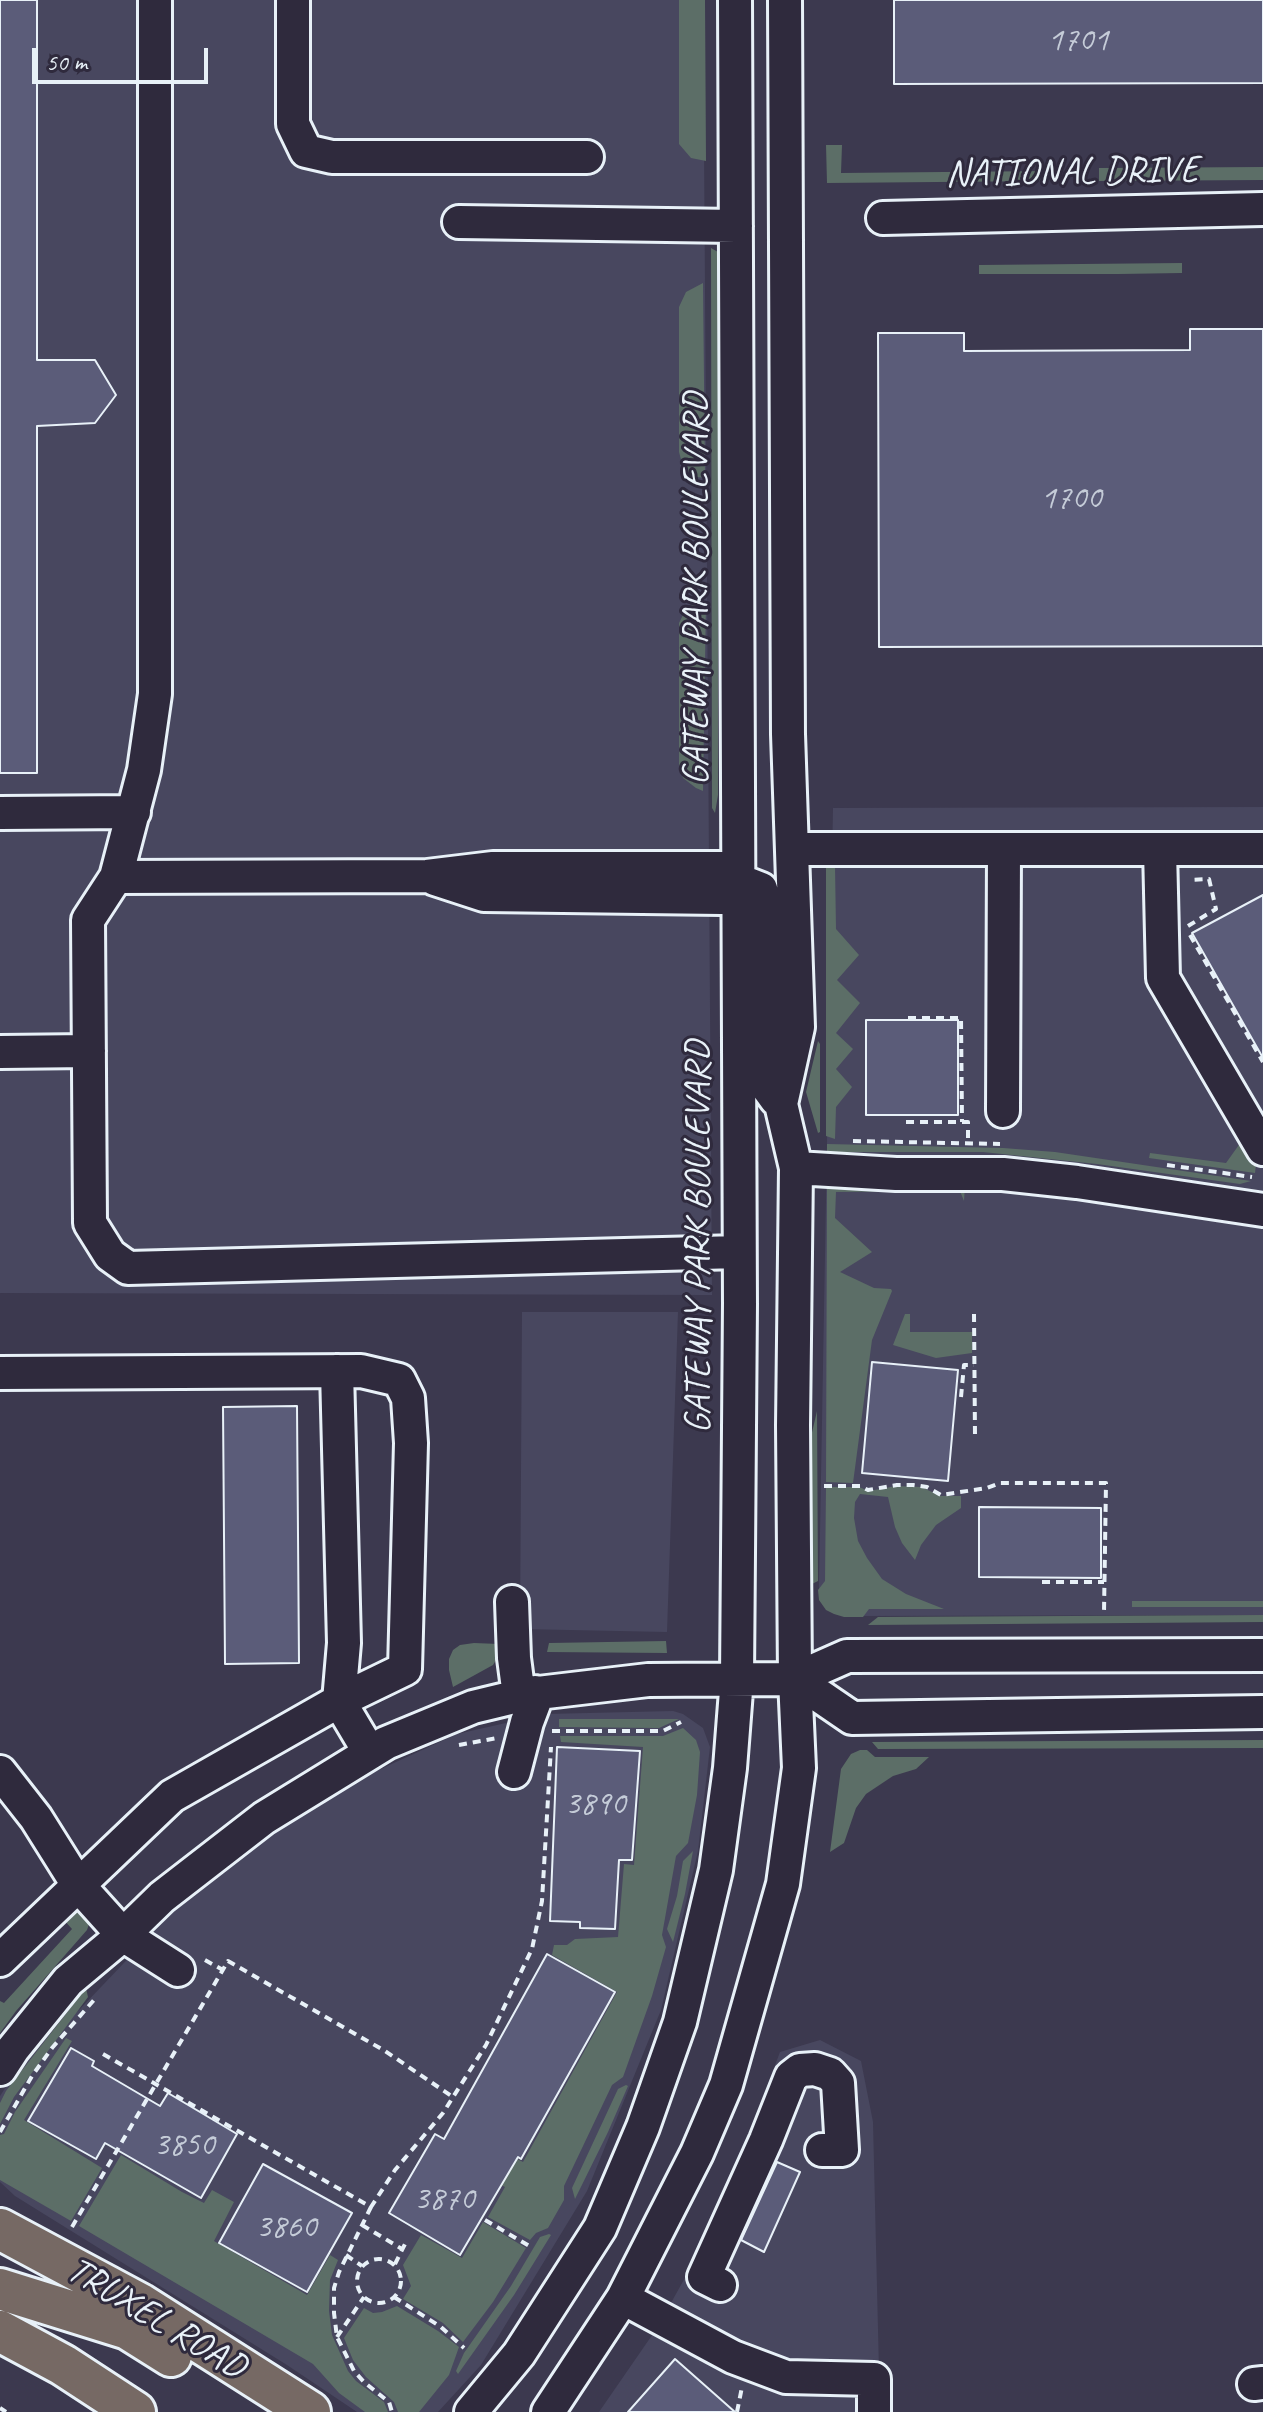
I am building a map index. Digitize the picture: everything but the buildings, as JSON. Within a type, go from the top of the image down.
[{"type":"main road","name":"TRUXEL ROAD","points":[[0,2229],[140,2304],[310,2412]]},
{"type":"main road","points":[[0,2289],[128,2329],[183,2363],[286,2412]]},
{"type":"main road","points":[[0,2331],[63,2365],[135,2412]]},
{"type":"street","points":[[155,0],[155,694],[144,770],[116,877],[88,920],[90,1223],[110,1255],[128,1268],[739,1252]]},
{"type":"street","points":[[293,0],[293,124],[306,151],[332,157],[587,157]]},
{"type":"street","name":"GATEWAY PARK BOULEVARD","points":[[471,2412],[519,2354],[600,2228],[643,2127],[680,2022],[716,1870],[730,1768],[737,1678],[739,1252],[735,0]]},
{"type":"street","points":[[548,2412],[623,2298],[697,2153],[726,2085],[783,1884],[799,1768],[795,1679],[793,1425],[796,1168],[781,1104],[798,1027],[788,734],[785,0]]},
{"type":"street","name":"NATIONAL DRIVE","points":[[883,218],[1263,209]]},
{"type":"street","points":[[459,222],[736,226]]},
{"type":"street","points":[[0,813],[134,812]]},
{"type":"street","points":[[793,849],[1263,849]]},
{"type":"street","points":[[1160,849],[1163,978],[1263,1149]]},
{"type":"street","points":[[1003,1111],[1004,851]]},
{"type":"street","points":[[116,877],[427,876],[484,895],[722,898],[738,880],[761,889],[766,906],[768,1088],[781,1104]]},
{"type":"street","points":[[0,1052],[89,1051]]},
{"type":"street","points":[[796,1168],[896,1174],[1003,1174],[1263,1210]]},
{"type":"street","points":[[337,1371],[344,1643],[339,1701],[370,1753]]},
{"type":"street","points":[[0,1373],[361,1371],[399,1380],[408,1398],[411,1443],[405,1669],[339,1701],[172,1796],[0,1960]]},
{"type":"street","points":[[512,1602],[514,1658],[529,1695],[518,1758]]},
{"type":"street","points":[[0,2069],[68,1981],[162,1897],[264,1818],[386,1743],[473,1707],[529,1695],[648,1680],[795,1679],[847,1656],[1263,1655]]},
{"type":"street","points":[[795,1679],[852,1718],[1263,1712]]},
{"type":"street","points":[[0,1772],[36,1818],[78,1885],[123,1935],[190,1965]]},
{"type":"street","points":[[720,2285],[704,2277],[791,2077],[800,2070],[815,2069],[830,2074],[838,2083],[842,2150],[822,2150]]},
{"type":"street","points":[[623,2298],[733,2357],[786,2377],[874,2379],[874,2412]]},
{"type":"path","points":[[1177,880],[1209,879],[1216,909],[1186,927],[1263,1062]]},
{"type":"path","points":[[908,1018],[961,1018],[962,1122]]},
{"type":"path","points":[[906,1122],[968,1122],[968,1143]]},
{"type":"path","points":[[974,1314],[975,1436]]},
{"type":"path","points":[[961,1397],[964,1365],[974,1365]]},
{"type":"path","points":[[824,1486],[860,1486],[868,1490],[913,1485],[927,1487],[941,1495],[1000,1483],[1106,1483],[1104,1612]]},
{"type":"path","points":[[1042,1582],[1104,1582]]},
{"type":"path","points":[[392,2412],[389,2402],[354,2371],[337,2337],[334,2288],[346,2255],[371,2207],[395,2170],[453,2097],[486,2045],[532,1949],[542,1901],[552,1730],[663,1731],[681,1722]]},
{"type":"path","points":[[456,1745],[494,1737],[518,1758]]},
{"type":"path","points":[[72,2227],[228,1961],[385,2051],[453,2097]]},
{"type":"path","points":[[190,1965],[223,1970]]},
{"type":"path","points":[[103,2054],[371,2207]]},
{"type":"path","points":[[485,2220],[531,2247]]},
{"type":"path","points":[[362,2225],[402,2249]]},
{"type":"path","points":[[395,2264],[406,2242]]},
{"type":"path","points":[[346,2255],[362,2266]]},
{"type":"path","points":[[374,2259],[395,2264],[401,2284],[394,2297],[381,2303],[364,2297],[357,2280],[362,2266],[374,2259]]},
{"type":"path","points":[[337,2337],[364,2297]]},
{"type":"path","points":[[394,2297],[441,2327],[464,2348]]},
{"type":"path","points":[[737,2412],[744,2381]]},
{"type":"path","points":[[0,2408],[6,2412]]},
{"type":"shaded area","points":[[0,0],[703,0],[712,1295],[0,1293]]},
{"type":"shaded area","points":[[1263,807],[1263,1615],[861,1616],[819,1588],[833,808]]},
{"type":"shaded area","points":[[522,1312],[678,1312],[667,1632],[520,1629]]},
{"type":"shaded area","points":[[673,1711],[703,1728],[710,1747],[698,1851],[661,2010],[587,2191],[481,2365],[438,2412],[357,2412],[15,2196],[0,2182],[0,2096],[30,2050],[80,2009],[206,1877],[359,1779],[457,1734],[546,1714]]},
{"type":"shaded area","points":[[820,2040],[861,2061],[873,2122],[880,2412],[599,2412],[657,2328],[716,2222],[780,2052]]},
{"type":"green space","points":[[679,0],[705,0],[706,161],[691,158],[679,144]]},
{"type":"green space","points":[[826,145],[842,145],[841,173],[1048,171],[1049,181],[827,183]]},
{"type":"green space","points":[[1263,167],[1263,180],[1099,181],[1099,168]]},
{"type":"green space","points":[[711,248],[718,252],[718,795],[715,813],[712,808]]},
{"type":"green space","points":[[1182,263],[1182,273],[979,274],[979,265]]},
{"type":"green space","points":[[703,283],[705,478],[689,473],[683,467],[679,452],[679,307],[686,292]]},
{"type":"green space","points":[[697,602],[706,602],[703,791],[683,778],[679,765],[679,623],[686,609]]},
{"type":"green space","points":[[835,866],[836,929],[859,955],[837,980],[860,1003],[836,1033],[853,1049],[836,1069],[852,1087],[836,1107],[835,1139],[826,1136],[826,867]]},
{"type":"green space","points":[[818,1041],[820,1132],[818,1133],[806,1092]]},
{"type":"green space","points":[[1241,1142],[1256,1164],[1255,1173],[1149,1158],[1150,1153],[1226,1163]]},
{"type":"green space","points":[[827,1144],[1055,1152],[1251,1181],[1240,1184],[983,1152],[827,1152]]},
{"type":"green space","points":[[827,1185],[965,1185],[964,1201],[960,1191],[836,1192],[835,1218],[872,1252],[840,1272],[874,1288],[892,1291],[872,1340],[853,1483],[826,1482]]},
{"type":"green space","points":[[905,1314],[910,1314],[910,1332],[972,1332],[972,1353],[936,1358],[893,1345]]},
{"type":"green space","points":[[817,1411],[818,1581],[810,1585],[810,1441]]},
{"type":"green space","points":[[896,1486],[921,1487],[941,1496],[961,1496],[961,1508],[936,1525],[921,1545],[915,1560],[895,1527],[888,1497],[860,1494],[855,1502],[858,1541],[882,1579],[906,1594],[944,1609],[869,1609],[863,1617],[844,1617],[826,1610],[819,1600],[818,1590],[825,1581],[826,1487],[859,1487],[869,1491]]},
{"type":"green space","points":[[1132,1601],[1263,1601],[1263,1607],[1132,1607]]},
{"type":"green space","points":[[1263,1615],[1263,1622],[868,1625],[878,1617]]},
{"type":"green space","points":[[666,1641],[667,1653],[547,1652],[549,1643]]},
{"type":"green space","points":[[499,1644],[498,1657],[493,1665],[453,1687],[449,1659],[453,1650],[460,1645]]},
{"type":"green space","points":[[559,1719],[679,1719],[659,1728],[559,1727]]},
{"type":"green space","points":[[683,1728],[696,1740],[700,1752],[697,1795],[688,1843],[676,1856],[662,1935],[666,1947],[652,1996],[623,2077],[612,2085],[564,2186],[564,2200],[548,2228],[536,2233],[530,2240],[488,2217],[505,2187],[488,2178],[491,2146],[523,2162],[617,1992],[552,1955],[554,1945],[567,1945],[575,1939],[618,1937],[624,1864],[634,1865],[643,1747],[561,1742],[560,1736],[663,1736]]},
{"type":"green space","points":[[1263,1740],[1263,1748],[878,1749],[872,1742]]},
{"type":"green space","points":[[867,1750],[875,1757],[929,1757],[916,1769],[893,1776],[866,1794],[856,1808],[844,1843],[830,1852],[841,1769],[851,1754]]},
{"type":"green space","points":[[693,1851],[673,1942],[667,1929],[683,1861]]},
{"type":"green space","points":[[78,1907],[89,1916],[87,1930],[0,2033],[0,2001],[4,2003],[72,1929],[64,1920]]},
{"type":"green space","points":[[86,1988],[88,1997],[14,2097],[0,2124],[0,2103],[6,2091]]},
{"type":"green space","points":[[66,2038],[72,2041],[24,2120],[102,2168],[71,2221],[0,2180],[0,2135],[4,2134],[15,2112]]},
{"type":"green space","points":[[626,2085],[608,2132],[575,2199],[572,2188],[618,2089]]},
{"type":"green space","points":[[121,2155],[204,2203],[212,2190],[234,2202],[214,2241],[307,2295],[330,2255],[338,2260],[330,2280],[332,2335],[348,2371],[384,2402],[388,2412],[365,2412],[339,2393],[313,2364],[79,2226]]},
{"type":"green space","points":[[483,2222],[526,2248],[493,2302],[463,2342],[443,2323],[403,2299],[411,2286],[403,2265],[421,2235],[462,2258]]},
{"type":"green space","points":[[549,2234],[514,2295],[458,2374],[456,2371],[464,2353],[511,2286],[540,2237]]},
{"type":"green space","points":[[397,2306],[459,2347],[449,2375],[419,2412],[398,2412],[394,2402],[366,2377],[353,2360],[344,2338],[364,2308],[373,2313]]}]
